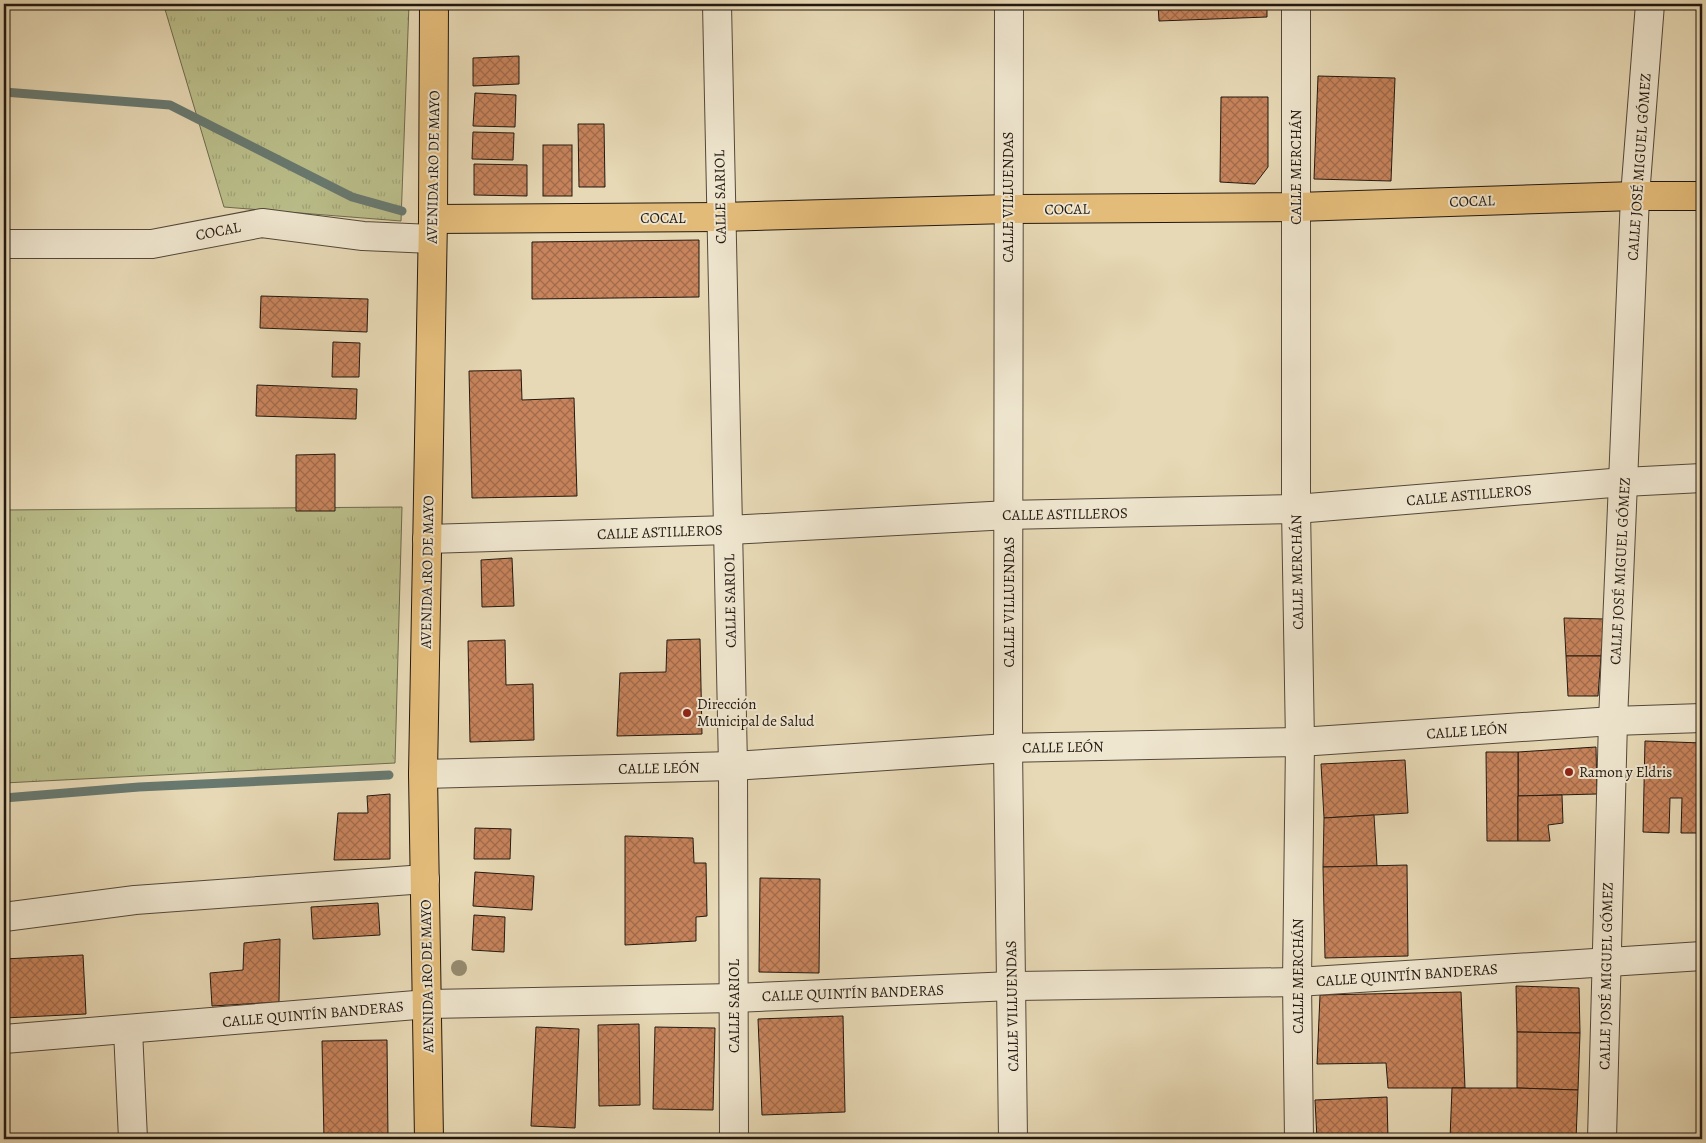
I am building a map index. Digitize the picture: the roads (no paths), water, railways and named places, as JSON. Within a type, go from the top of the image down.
[{"type":"main road","name":"AVENIDA 1RO DE MAYO","points":[[429,1139],[424,774],[434,4]]},
{"type":"main road","name":"COCAL","points":[[432,229],[721,217],[1008,209],[1297,207],[1635,196],[1702,196]]},
{"type":"street","name":"CALLE SARIOL","points":[[716,4],[733,766],[734,1139]]},
{"type":"street","name":"CALLE VILLUENDAS","points":[[1009,4],[1008,748],[1013,1139]]},
{"type":"street","name":"CALLE MERCHÁN","points":[[1296,4],[1296,508],[1300,742],[1297,982],[1299,1139]]},
{"type":"street","name":"CALLE JOSÉ MIGUEL GÓMEZ","points":[[1602,1139],[1613,721],[1635,196],[1650,4]]},
{"type":"street","name":"COCAL","points":[[4,244],[152,244],[262,223],[363,236],[432,229]]},
{"type":"street","name":"CALLE ASTILLEROS","points":[[427,539],[729,530],[1009,515],[1296,508],[1624,482],[1702,478]]},
{"type":"street","name":"CALLE LEÓN","points":[[424,774],[733,766],[1008,748],[1300,742],[1613,721],[1702,718]]},
{"type":"street","points":[[4,917],[135,900],[425,879]]},
{"type":"street","name":"CALLE QUINTÍN BANDERAS","points":[[4,1039],[428,1004],[734,998],[1012,986],[1297,982],[1702,956]]},
{"type":"street","points":[[128,1030],[134,1139]]},
{"type":"waterway","points":[[4,92],[170,105],[352,197],[402,211]]},
{"type":"waterway","points":[[4,798],[139,787],[389,775]]},
{"type":"place","name":"Dirección Municipal de Salud","points":[[687,713]]},
{"type":"place","name":"Ramon y Eldris","points":[[1569,772]]}]
